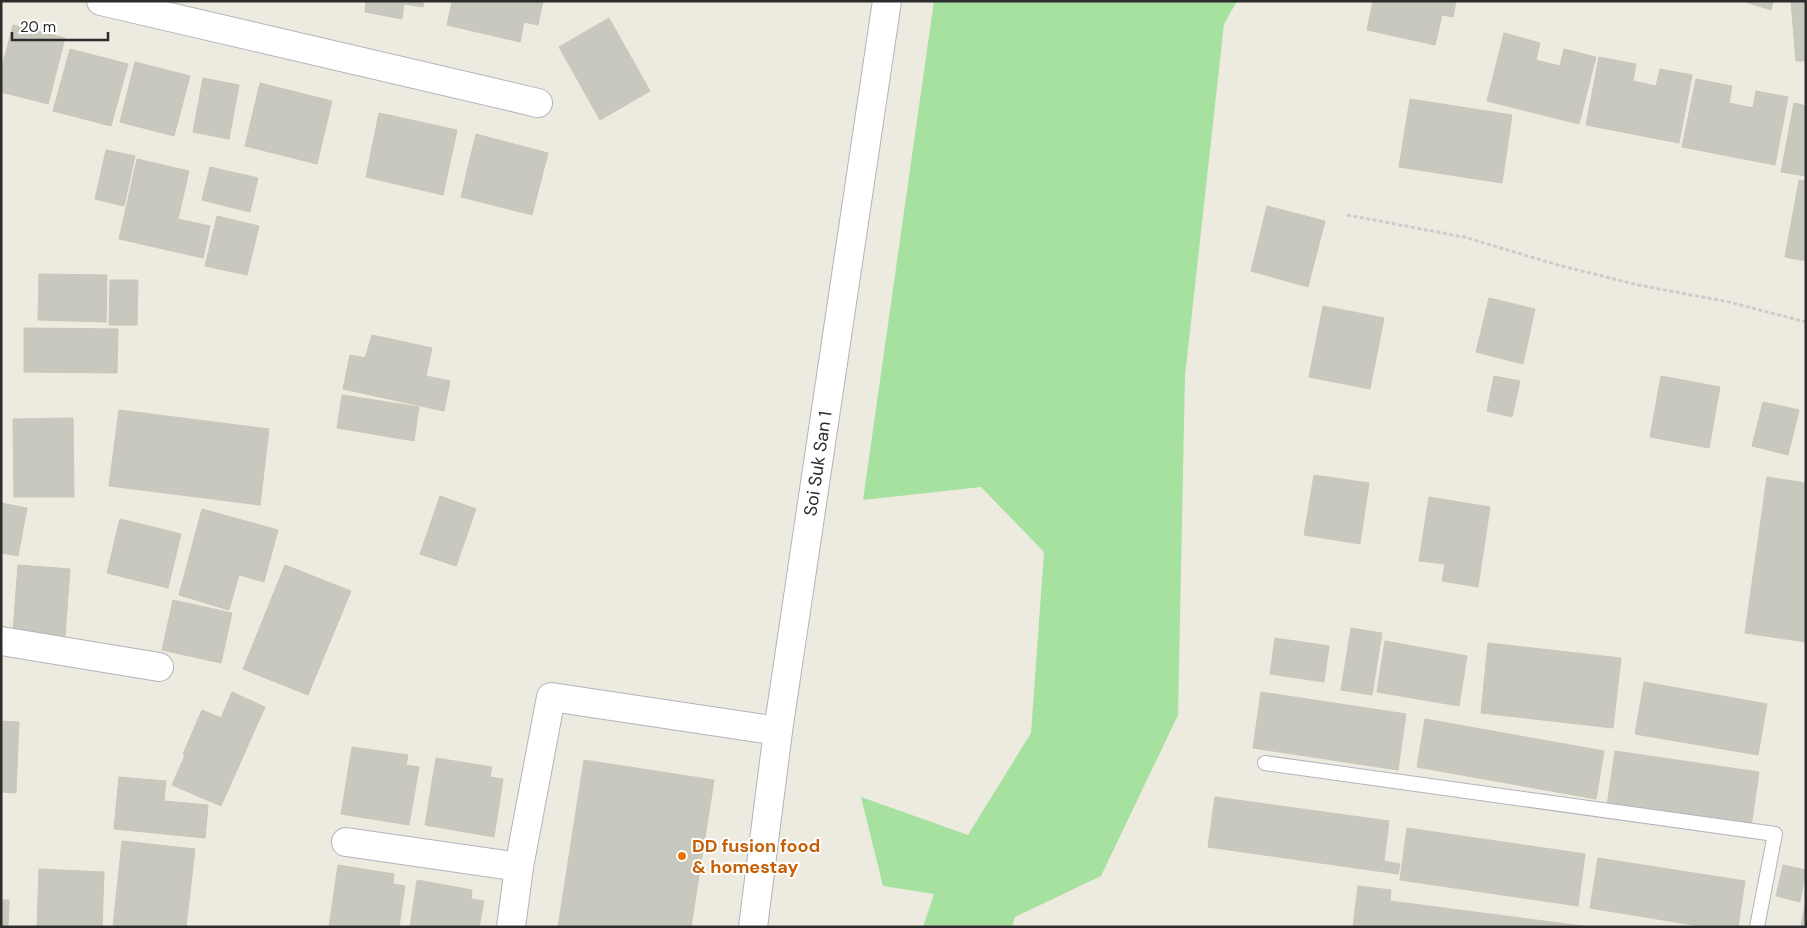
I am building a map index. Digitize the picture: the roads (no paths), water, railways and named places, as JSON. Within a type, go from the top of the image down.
[{"type":"street","points":[[101,1],[538,103]]},
{"type":"street","name":"Soi Suk San 1","points":[[753,927],[778,731],[887,1]]},
{"type":"street","points":[[1,641],[159,667]]},
{"type":"street","points":[[511,927],[519,867],[552,697],[778,731]]},
{"type":"street","points":[[346,842],[519,867]]},
{"type":"lane","points":[[1265,763],[1775,834],[1757,927]]},
{"type":"place","name":"DD fusion food & homestay","points":[[682,856]]}]
